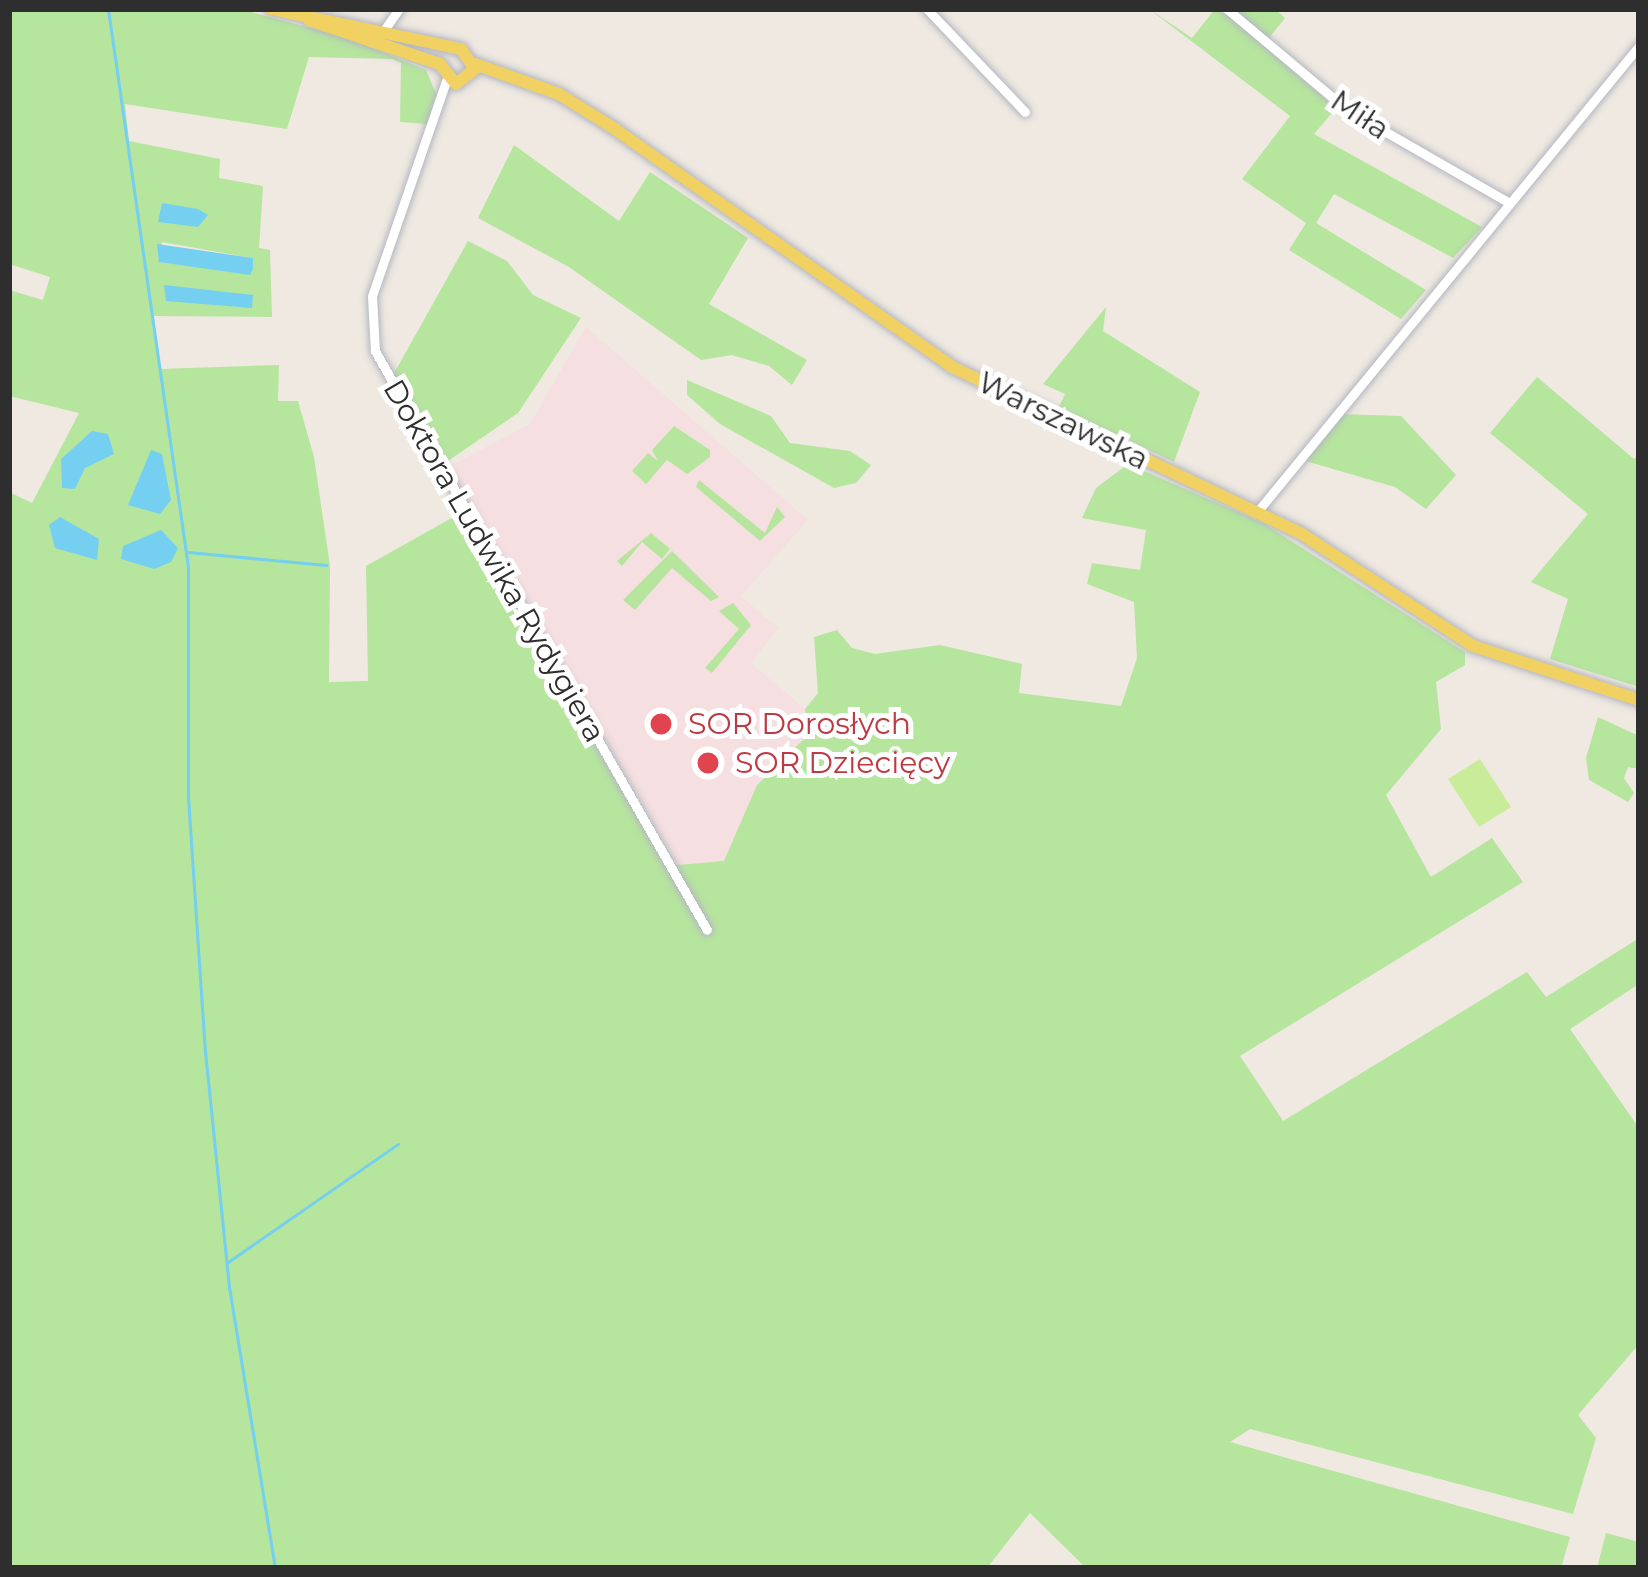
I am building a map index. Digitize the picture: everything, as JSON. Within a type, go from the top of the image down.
[{"type":"main road","points":[[271,9],[381,36],[443,58],[451,83],[474,70]]},
{"type":"main road","name":"Warszawska","points":[[443,58],[465,51],[474,70],[521,80],[615,128],[952,367],[1326,548],[1473,646],[1639,700]]},
{"type":"street","points":[[381,36],[399,9]]},
{"type":"street","points":[[927,9],[1024,112]]},
{"type":"street","name":"Miła","points":[[1227,9],[1346,109],[1508,202]]},
{"type":"street","points":[[1257,512],[1639,46]]},
{"type":"street","name":"Doktora Ludwika Rydygiera","points":[[451,83],[377,279],[375,351],[707,930]]},
{"type":"shaded area","points":[[586,327],[808,520],[741,596],[778,628],[751,663],[805,709],[806,737],[757,785],[725,861],[679,866],[447,468],[530,424]]},
{"type":"green space","points":[[9,9],[240,9],[348,38],[426,70],[437,96],[428,124],[400,122],[401,63],[392,59],[309,57],[287,129],[125,104],[129,141],[220,159],[219,178],[263,186],[259,248],[270,250],[272,317],[153,316],[160,369],[279,365],[278,401],[298,401],[314,457],[330,566],[329,682],[368,681],[366,566],[457,515],[667,866],[724,861],[757,785],[806,737],[805,709],[818,693],[814,637],[837,630],[852,648],[875,654],[940,645],[1022,664],[1019,693],[1121,706],[1137,658],[1134,602],[1087,584],[1092,563],[1140,570],[1146,530],[1082,518],[1096,488],[1128,464],[1263,523],[1465,652],[1465,665],[1436,682],[1441,729],[1386,795],[1431,877],[1492,838],[1523,882],[1240,1056],[1283,1121],[1527,972],[1546,997],[1639,938],[1639,984],[1570,1029],[1639,1128],[1639,1344],[1578,1415],[1596,1438],[1573,1514],[1250,1429],[1230,1442],[1570,1537],[1561,1568],[1086,1568],[1030,1513],[987,1568],[9,1568],[9,492],[32,503],[79,413],[9,396],[9,290],[43,300],[50,277],[9,264]],"holes":[[[162,242],[252,258],[160,262]]]},
{"type":"green space","points":[[1149,9],[1192,38],[1215,9],[1234,19],[1242,9],[1275,9],[1285,18],[1263,45],[1336,108],[1314,134],[1482,227],[1453,258],[1334,194],[1316,223],[1426,290],[1401,319],[1289,250],[1306,223],[1242,179],[1290,116]]},
{"type":"green space","points":[[514,145],[619,221],[650,172],[748,238],[709,304],[807,360],[792,385],[769,366],[732,355],[701,360],[569,267],[478,218]]},
{"type":"green space","points":[[468,241],[507,261],[533,295],[581,318],[518,413],[442,465],[392,377]]},
{"type":"green space","points":[[1106,307],[1103,331],[1200,392],[1174,462],[1059,407],[1065,394],[1043,384]]},
{"type":"green space","points":[[1537,377],[1634,459],[1639,455],[1639,687],[1550,659],[1568,599],[1531,582],[1588,514],[1490,433]]},
{"type":"green space","points":[[687,380],[771,416],[790,443],[850,451],[871,465],[856,483],[834,488],[720,424],[687,395]]},
{"type":"green space","points":[[1339,414],[1401,416],[1456,475],[1426,509],[1395,487],[1302,460]]},
{"type":"green space","points":[[674,426],[710,450],[710,457],[687,474],[667,460],[646,484],[632,471],[648,453],[658,461],[652,450]]},
{"type":"green space","points":[[699,480],[765,533],[777,507],[785,517],[760,541],[696,487]]},
{"type":"green space","points":[[651,533],[670,549],[662,559],[642,542],[622,566],[617,561]]},
{"type":"green space","points":[[672,551],[719,597],[711,601],[672,568],[635,610],[623,600]]},
{"type":"green space","points":[[733,603],[751,625],[712,673],[705,668],[739,629],[719,611]]},
{"type":"green space","points":[[1598,717],[1639,736],[1639,769],[1628,767],[1624,778],[1634,793],[1628,802],[1589,780],[1586,758]]},
{"type":"green space","points":[[1480,759],[1511,807],[1479,827],[1448,779]]},
{"type":"green space","points":[[1606,1533],[1639,1542],[1639,1568],[1597,1568]]},
{"type":"water","points":[[162,203],[208,215],[198,227],[158,222]]},
{"type":"water","points":[[157,244],[253,258],[253,269],[250,275],[159,262]]},
{"type":"water","points":[[164,285],[253,295],[252,308],[166,301]]},
{"type":"water","points":[[92,431],[108,434],[114,454],[85,468],[75,489],[62,488],[61,459]]},
{"type":"water","points":[[151,450],[162,454],[171,500],[160,514],[128,505]]},
{"type":"water","points":[[60,517],[99,539],[97,560],[55,548],[49,525]]},
{"type":"water","points":[[161,530],[178,548],[171,562],[154,569],[121,559],[123,546]]},
{"type":"waterway","points":[[108,9],[188,567],[188,797],[205,1051],[229,1287],[275,1568]]},
{"type":"waterway","points":[[188,552],[326,565]]},
{"type":"waterway","points":[[228,1262],[398,1144]]},
{"type":"place","name":"SOR Dorosłych","points":[[661,724]]},
{"type":"place","name":"SOR Dziecięcy","points":[[708,763]]}]
